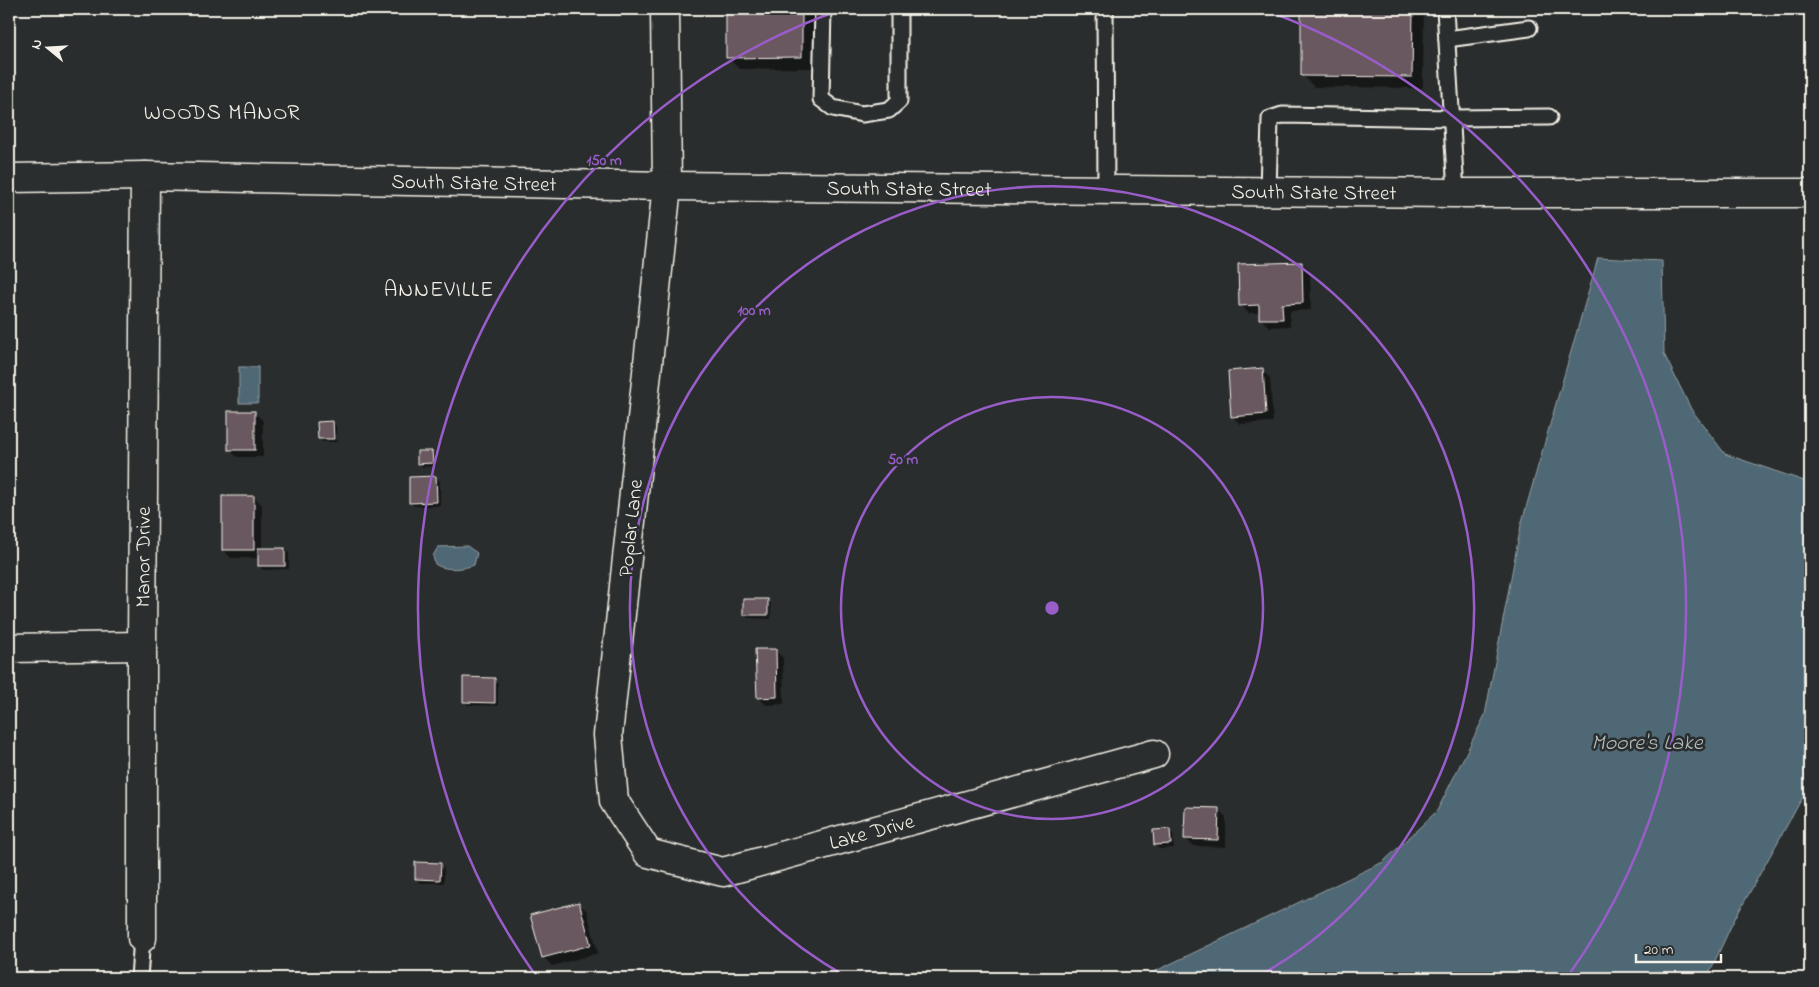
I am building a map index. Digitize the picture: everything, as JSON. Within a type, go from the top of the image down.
[{"type":"street","name":"Poplar Lane","points":[[656,856],[648,853],[614,801],[608,734],[667,186],[665,9]]},
{"type":"street","name":"South State Street","points":[[9,178],[145,176],[667,186],[1456,193],[1810,193]]},
{"type":"street","name":"Manor Drive","points":[[142,938],[145,176]]},
{"type":"street","points":[[9,648],[142,646]]},
{"type":"street","name":"Lake Drive","points":[[656,856],[723,872],[1154,754]]},
{"type":"lane","points":[[823,9],[821,98],[834,108],[862,114],[889,110],[899,101],[899,9]]},
{"type":"lane","points":[[1105,9],[1106,190]]},
{"type":"lane","points":[[1445,9],[1456,193]]},
{"type":"lane","points":[[1447,39],[1529,28]]},
{"type":"lane","points":[[1268,191],[1270,119],[1282,115],[1549,118]]},
{"type":"lane","points":[[140,978],[142,938]]},
{"type":"water","name":"Moore's Lake","points":[[1598,258],[1662,261],[1664,354],[1691,409],[1725,454],[1810,483],[1810,784],[1732,924],[1707,978],[1141,978],[1383,862],[1437,811],[1485,715],[1521,525]]},
{"type":"water","points":[[239,367],[258,367],[258,403],[239,403]]},
{"type":"water","points":[[467,546],[477,553],[474,565],[454,569],[443,568],[435,564],[433,556],[438,547]]},
{"type":"building","points":[[726,9],[802,9],[802,57],[726,58]]},
{"type":"building","points":[[1301,9],[1413,9],[1412,77],[1301,76]]},
{"type":"building","points":[[1302,262],[1303,303],[1282,304],[1283,319],[1259,319],[1259,305],[1239,306],[1238,264]]},
{"type":"building","points":[[1263,368],[1266,414],[1231,417],[1228,371]]},
{"type":"building","points":[[228,411],[255,411],[255,450],[228,450]]},
{"type":"building","points":[[333,421],[334,439],[318,439],[317,422]]},
{"type":"building","points":[[417,451],[432,451],[433,463],[417,464]]},
{"type":"building","points":[[436,476],[437,502],[409,503],[409,477]]},
{"type":"building","points":[[222,496],[254,496],[254,550],[222,550]]},
{"type":"building","points":[[258,548],[285,548],[285,566],[258,566]]},
{"type":"building","points":[[743,599],[768,599],[768,615],[743,615]]},
{"type":"building","points":[[755,649],[776,649],[777,697],[757,698]]},
{"type":"building","points":[[463,677],[495,678],[495,703],[463,702]]},
{"type":"building","points":[[1185,807],[1219,808],[1218,840],[1184,839]]},
{"type":"building","points":[[1170,829],[1171,844],[1154,845],[1153,830]]},
{"type":"building","points":[[415,862],[441,863],[440,880],[415,879]]},
{"type":"building","points":[[579,902],[591,945],[542,958],[530,915]]},
{"type":"district","name":"WOODS MANOR","points":[[222,111]]},
{"type":"district","name":"ANNEVILLE","points":[[439,288]]}]
